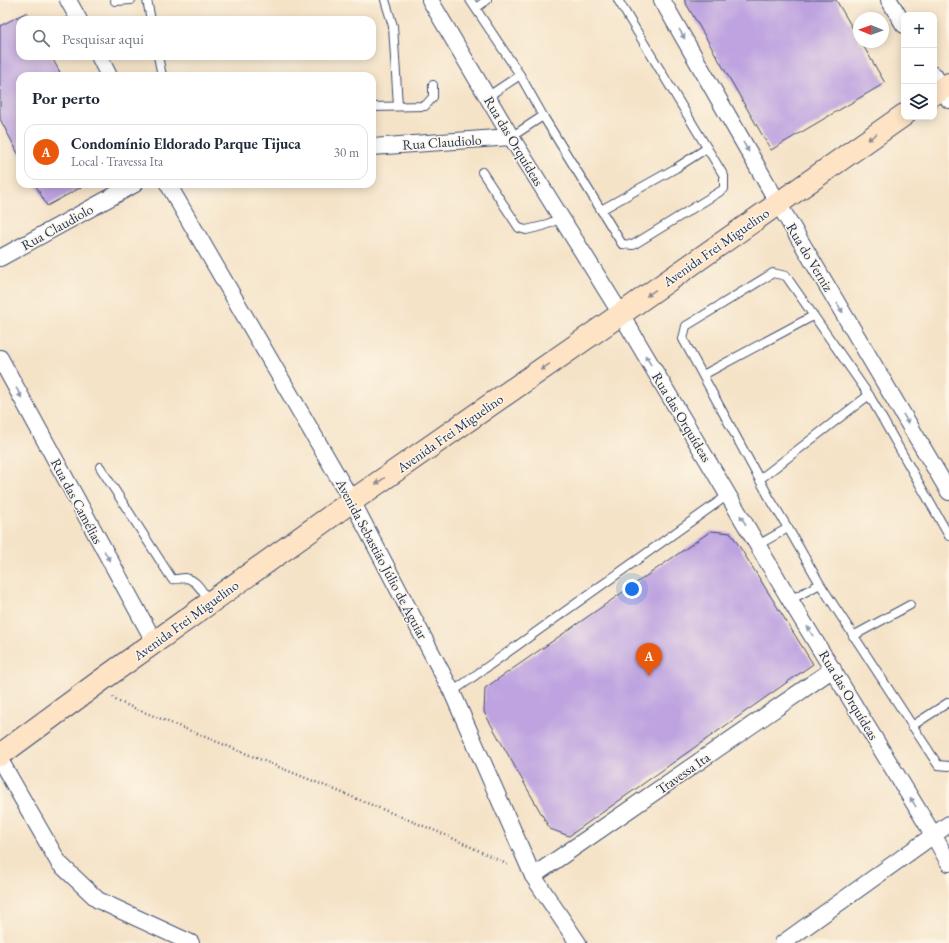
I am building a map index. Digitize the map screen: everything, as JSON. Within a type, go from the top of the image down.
[{"type":"main road","name":"Avenida Frei Miguelino","points":[[0,755],[99,682],[155,644],[352,501],[901,117]]},
{"type":"street","points":[[68,0],[77,16]]},
{"type":"street","name":"Rua das Orquídeas","points":[[430,0],[511,137],[621,314],[790,600],[949,863]]},
{"type":"street","name":"Rua do Verniz","points":[[662,0],[778,204],[949,492]]},
{"type":"street","points":[[889,0],[901,20]]},
{"type":"street","points":[[101,60],[107,72]]},
{"type":"street","name":"Rua Claudiolo","points":[[376,146],[511,137]]},
{"type":"street","name":"Rua Claudiolo","points":[[0,258],[128,188]]},
{"type":"street","name":"Avenida Sebastião Júlio de Aguiar","points":[[170,188],[352,501],[452,692],[533,876],[578,943]]},
{"type":"street","name":"Rua das Camélias","points":[[0,358],[155,644]]},
{"type":"street","name":"Travessa Ita","points":[[533,876],[833,669]]},
{"type":"street","points":[[0,760],[59,863],[98,900],[191,943]]},
{"type":"street","points":[[782,943],[949,824]]},
{"type":"lane","points":[[115,1],[131,0]]},
{"type":"lane","points":[[147,0],[150,16]]},
{"type":"lane","points":[[385,0],[393,26],[398,106]]},
{"type":"lane","points":[[470,0],[520,75],[543,116],[622,244],[633,245],[724,189],[724,176],[618,0]]},
{"type":"lane","points":[[476,8],[487,0]]},
{"type":"lane","points":[[159,60],[161,72]]},
{"type":"lane","points":[[487,97],[520,75]]},
{"type":"lane","points":[[376,107],[425,106],[433,97],[433,85]]},
{"type":"lane","points":[[511,137],[543,116]]},
{"type":"lane","points":[[601,210],[676,168],[707,148]]},
{"type":"lane","points":[[482,172],[519,228],[526,230],[543,226],[561,218]]},
{"type":"lane","points":[[949,536],[869,395],[786,276],[773,273],[686,326],[683,339],[769,497],[820,584],[938,766],[949,766]]},
{"type":"lane","points":[[703,376],[813,316]]},
{"type":"lane","points":[[760,479],[869,395]]},
{"type":"lane","points":[[100,468],[172,579],[188,578],[197,584],[210,604]]},
{"type":"lane","points":[[452,692],[728,495]]},
{"type":"lane","points":[[758,545],[788,528]]},
{"type":"lane","points":[[790,600],[820,584]]},
{"type":"lane","points":[[854,636],[910,605]]},
{"type":"lane","points":[[912,726],[949,702]]},
{"type":"path","points":[[99,682],[117,701],[448,836],[533,876]]},
{"type":"building","points":[[684,0],[836,0],[853,29],[853,48],[865,48],[885,83],[771,150]]},
{"type":"building","points":[[27,12],[30,16],[19,16]]},
{"type":"building","points":[[16,18],[16,60],[53,60],[60,72],[16,72],[16,149],[0,119],[0,26]]},
{"type":"building","points":[[37,188],[80,188],[47,206]]},
{"type":"building","points":[[711,531],[731,533],[813,664],[569,836],[550,829],[484,712],[485,688]]},
{"type":"place","name":"Condomínio Eldorado Parque Tijuca","points":[[649,676]]}]
